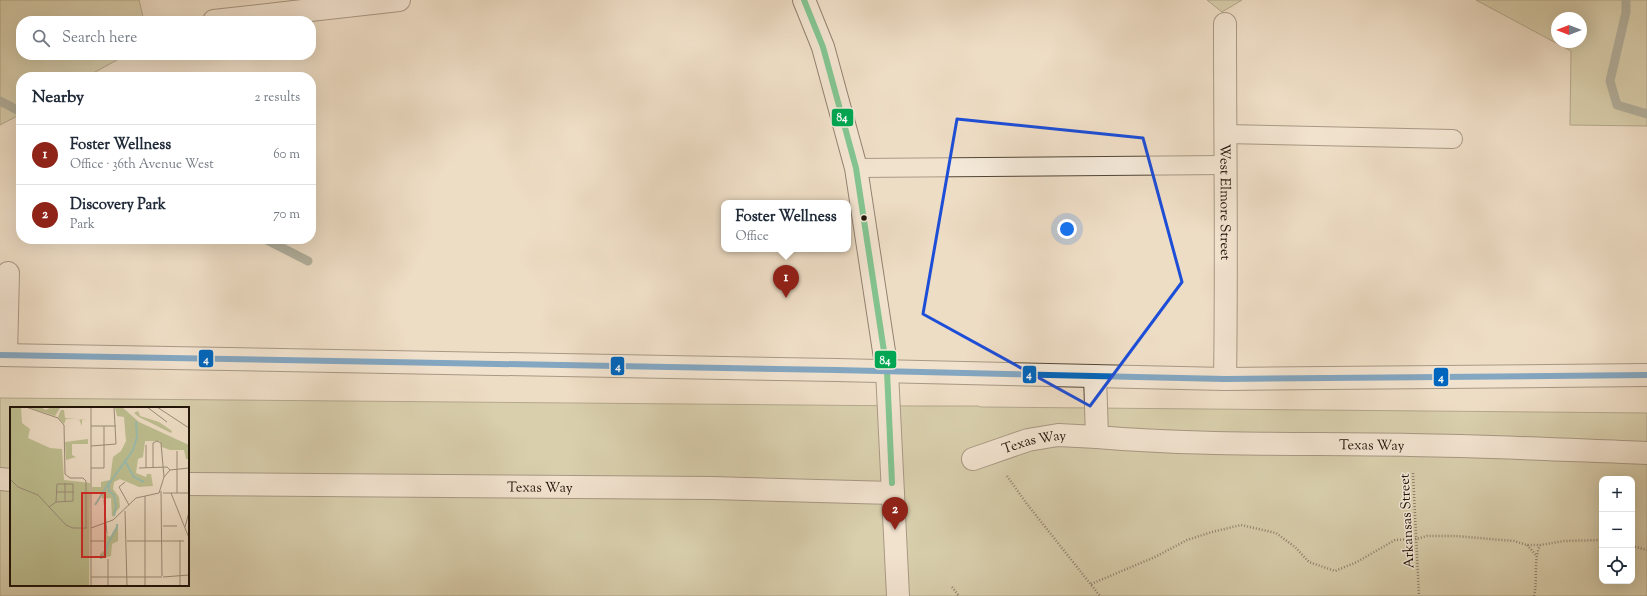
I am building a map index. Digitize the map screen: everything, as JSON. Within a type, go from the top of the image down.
[{"type":"street","points":[[258,16],[399,0]]},
{"type":"street","points":[[804,0],[823,47],[856,168],[887,371],[898,596]]},
{"type":"street","name":"West Elmore Street","points":[[1225,24],[1227,269],[1225,379]]},
{"type":"street","points":[[8,273],[3,355],[887,371],[1225,379],[1647,375]]},
{"type":"street","points":[[1095,376],[1096,437]]},
{"type":"street","name":"Texas Way","points":[[981,456],[1028,440],[1058,435],[1269,445],[1412,445],[1647,453]]},
{"type":"street","points":[[0,479],[10,480]]},
{"type":"street","name":"Texas Way","points":[[189,484],[712,488],[893,493]]},
{"type":"lane","points":[[1225,134],[1452,139]]},
{"type":"lane","points":[[856,168],[1225,164]]},
{"type":"path","name":"Arkansas Street","points":[[1412,445],[1419,596]]},
{"type":"path","points":[[981,456],[1014,485],[1027,504],[1100,596]]},
{"type":"path","points":[[1091,584],[1155,557],[1187,540],[1241,525],[1276,533],[1295,547],[1309,562],[1335,571],[1357,562],[1395,540],[1416,539],[1427,536],[1468,536],[1514,541],[1527,545],[1540,545],[1564,541],[1599,540]]},
{"type":"path","points":[[1527,545],[1536,555]]},
{"type":"path","points":[[1534,596],[1536,555],[1540,545]]},
{"type":"path","points":[[1635,547],[1647,550]]},
{"type":"path","points":[[952,588],[959,596]]},
{"type":"highlighted area","points":[[957,119],[1143,138],[1182,282],[1090,406],[923,314]]},
{"type":"green space","points":[[0,0],[139,0],[143,16],[16,16],[16,60],[117,60],[95,72],[16,72],[16,117],[0,125]]},
{"type":"green space","points":[[1207,0],[1242,0],[1222,12]]},
{"type":"green space","points":[[1476,0],[1647,0],[1647,126],[1570,125],[1571,51],[1565,48],[1587,48],[1587,12],[1551,12],[1551,40]]},
{"type":"green space","points":[[0,398],[1647,413],[1647,596],[0,596]]},
{"type":"waterway","points":[[1626,0],[1626,12],[1610,81],[1617,105],[1647,114]]},
{"type":"waterway","points":[[0,101],[16,109]]},
{"type":"waterway","points":[[275,244],[308,261]]},
{"type":"transit line","name":"84","points":[[804,0],[823,47],[856,168],[887,371],[892,483]]},
{"type":"transit line","name":"4","points":[[0,355],[836,370],[1225,379],[1647,375]]},
{"type":"place","name":"Foster Wellness","points":[[786,298]]},
{"type":"place","name":"Discovery Park","points":[[895,530]]}]
